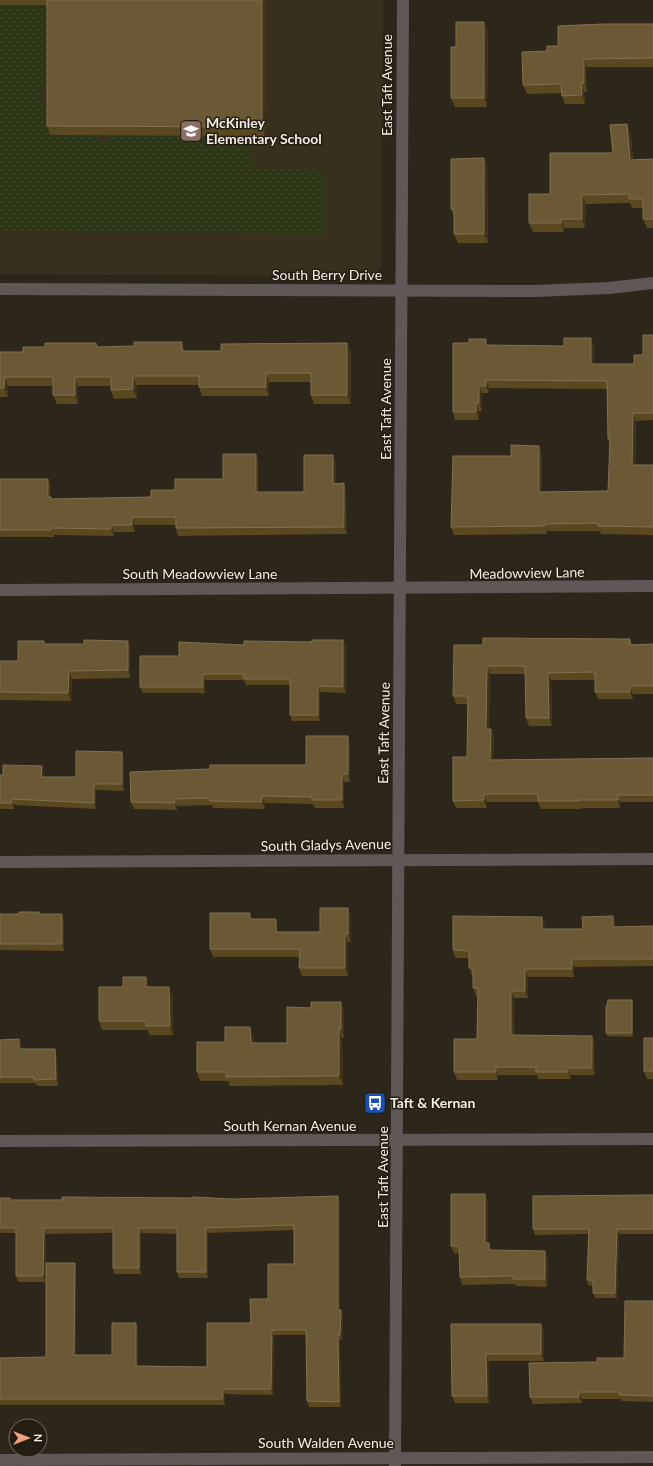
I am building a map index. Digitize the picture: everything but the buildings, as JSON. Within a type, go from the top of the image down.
[{"type":"street","name":"East Taft Avenue","points":[[395,1462],[398,1140],[397,859],[403,0]]},
{"type":"street","name":"South Berry Drive","points":[[0,289],[401,290],[534,292],[609,288],[653,283]]},
{"type":"street","name":"Meadowview Lane","points":[[400,588],[653,586]]},
{"type":"street","name":"South Meadowview Lane","points":[[0,590],[400,588]]},
{"type":"street","name":"South Gladys Avenue","points":[[0,862],[370,862],[397,859],[653,858]]},
{"type":"street","name":"South Kernan Avenue","points":[[0,1141],[653,1139]]},
{"type":"street","name":"South Walden Avenue","points":[[0,1460],[395,1462],[653,1457]]},
{"type":"shaded area","name":"McKinley Elementary School","points":[[0,0],[383,0],[381,267],[377,272],[366,276],[0,274]]},
{"type":"green space","points":[[0,5],[50,5],[49,89],[40,89],[40,102],[50,102],[50,135],[100,135],[100,142],[108,142],[108,135],[207,136],[207,141],[215,141],[216,136],[252,136],[253,168],[325,170],[325,235],[0,232]]},
{"type":"place","name":"McKinley Elementary School","points":[[191,131]]},
{"type":"place","name":"Taft & Kernan","points":[[375,1103]]}]
